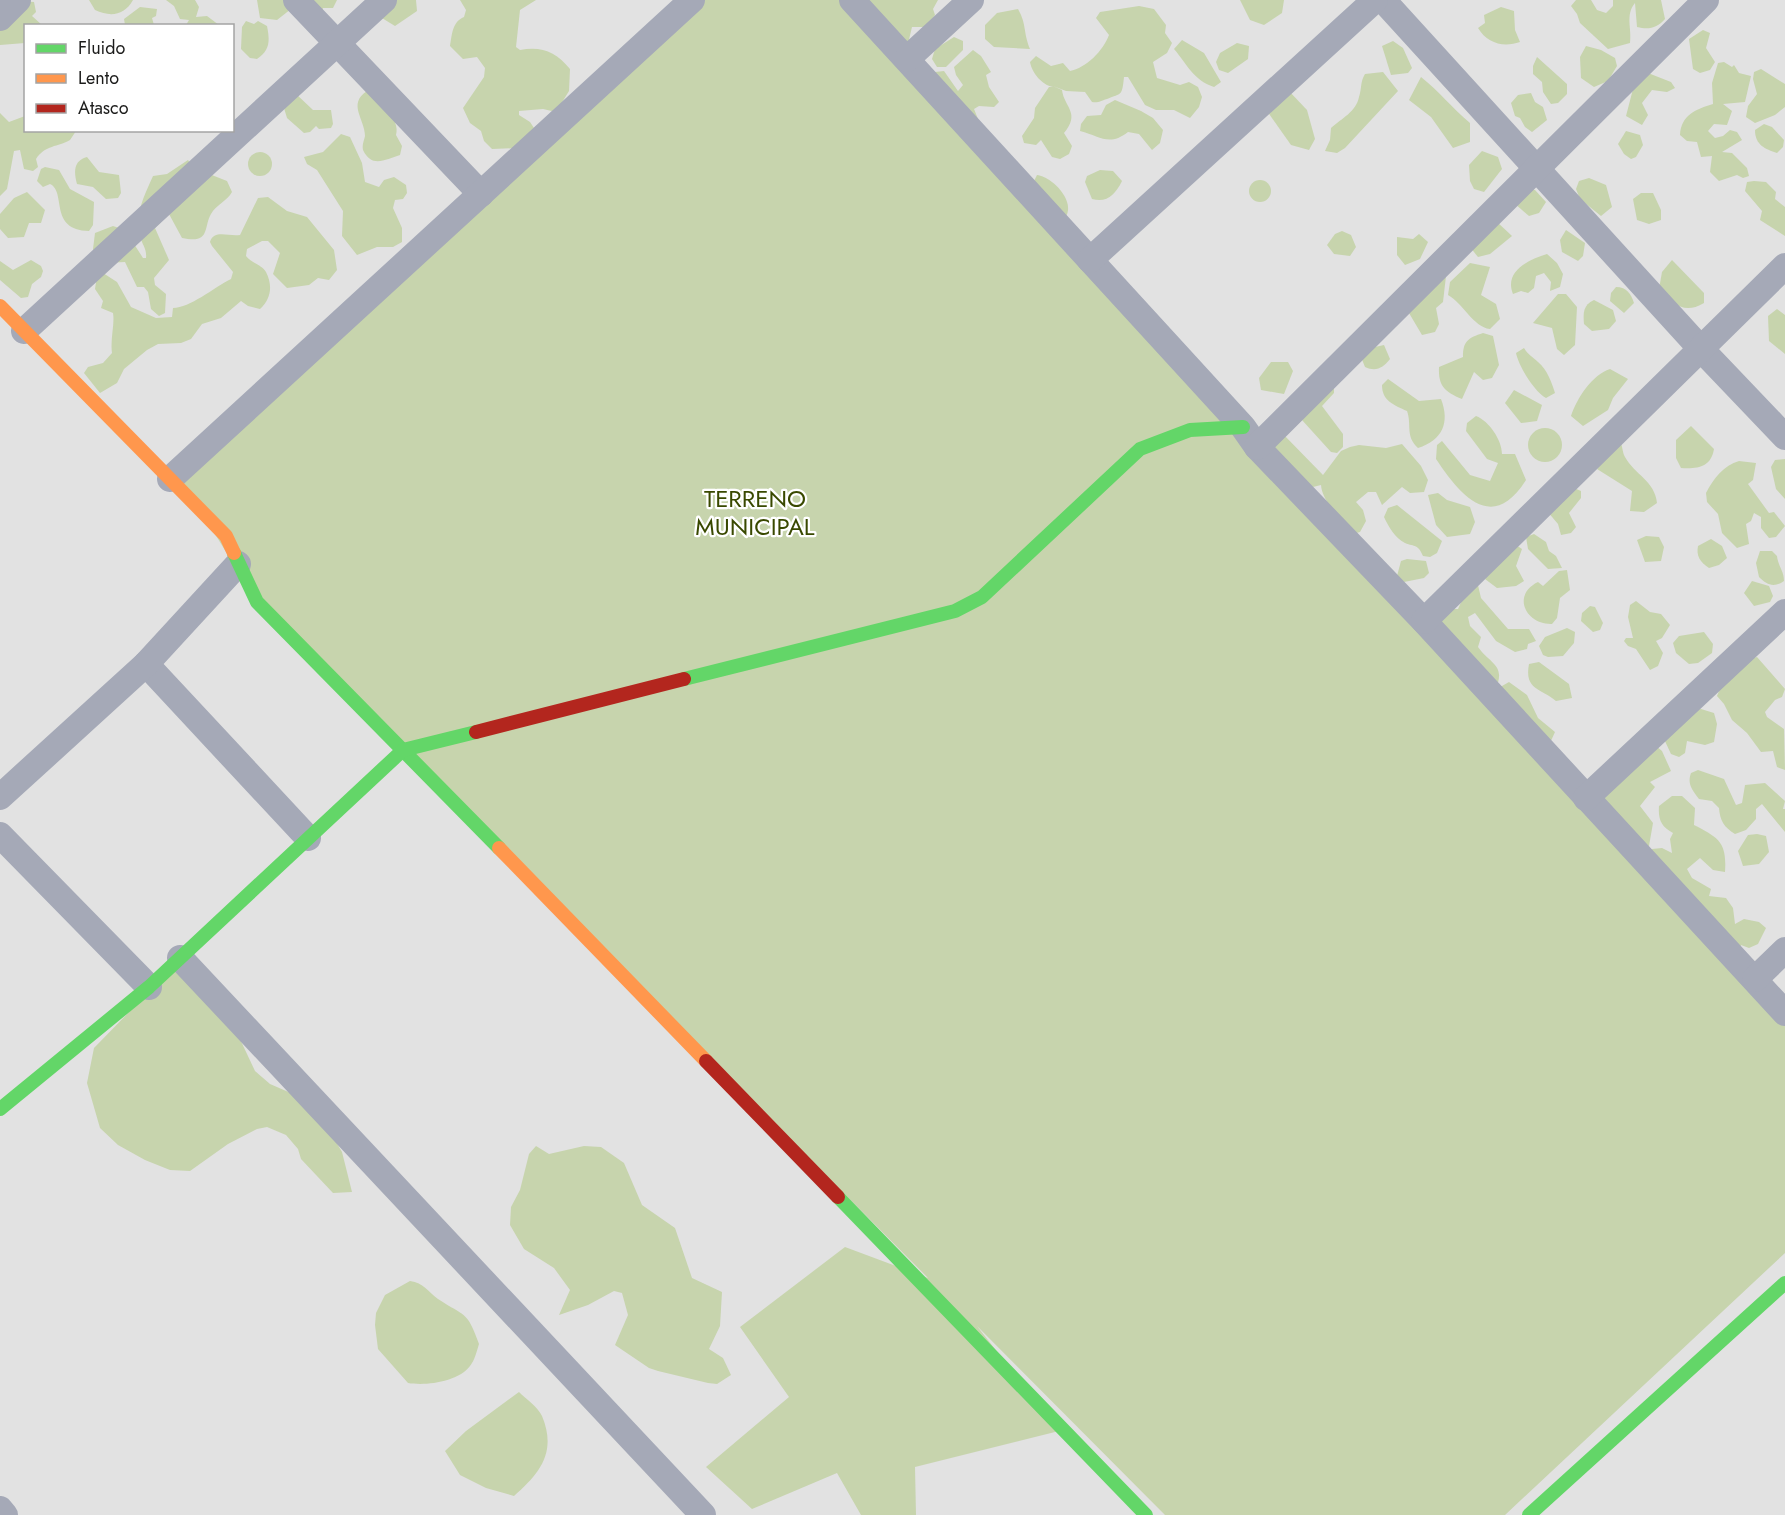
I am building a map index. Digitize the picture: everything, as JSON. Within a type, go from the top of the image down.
[{"type":"street","points":[[0,18],[18,0]]},
{"type":"street","points":[[296,0],[481,194]]},
{"type":"street","points":[[24,331],[384,0]]},
{"type":"street","points":[[170,479],[692,0]]},
{"type":"street","points":[[852,0],[1250,437],[1424,621],[1785,1013]]},
{"type":"street","points":[[907,59],[971,0]]},
{"type":"street","points":[[1090,260],[1374,0]]},
{"type":"street","points":[[1383,0],[1701,350],[1785,436]]},
{"type":"street","points":[[1250,437],[1538,170],[1706,0]]},
{"type":"street","points":[[1424,621],[1785,266]]},
{"type":"street","points":[[0,306],[226,536],[257,602],[1146,1515]]},
{"type":"street","points":[[0,1109],[149,987],[403,750],[955,611],[982,597],[1140,449],[1170,434],[1205,427],[1250,437]]},
{"type":"street","points":[[0,797],[146,664],[238,564]]},
{"type":"street","points":[[1586,798],[1785,612]]},
{"type":"street","points":[[146,664],[308,838]]},
{"type":"street","points":[[0,834],[149,987]]},
{"type":"street","points":[[1755,979],[1785,950]]},
{"type":"street","points":[[180,958],[703,1515]]},
{"type":"street","points":[[1529,1515],[1633,1418],[1785,1283]]},
{"type":"street","points":[[0,1509],[5,1515]]},
{"type":"green space","points":[[6,0],[34,2],[36,12],[32,16],[41,24],[24,24],[24,43],[0,45],[0,7]]},
{"type":"green space","points":[[89,0],[133,0],[121,12],[106,14],[95,10]]},
{"type":"green space","points":[[166,0],[195,0],[199,7],[196,17],[207,16],[218,24],[187,24],[189,20],[180,19],[174,6]]},
{"type":"green space","points":[[257,0],[337,0],[333,8],[323,8],[321,13],[291,9],[277,20],[260,18]]},
{"type":"green space","points":[[372,0],[416,0],[417,11],[395,26],[377,15]]},
{"type":"green space","points":[[460,0],[536,0],[520,10],[516,47],[520,50],[535,49],[554,54],[570,69],[569,91],[556,112],[543,109],[519,111],[519,115],[530,122],[534,128],[518,148],[492,149],[484,141],[481,131],[470,123],[463,108],[484,77],[485,68],[477,57],[463,59],[450,46],[455,25],[464,17],[466,10]]},
{"type":"green space","name":"TERRENO MUNICIPAL","points":[[694,0],[938,0],[933,9],[935,15],[926,27],[912,27],[907,48],[926,73],[944,71],[958,91],[963,85],[954,67],[973,50],[981,56],[991,72],[986,75],[989,87],[999,102],[994,107],[979,106],[974,109],[982,129],[946,105],[1438,619],[1448,609],[1458,609],[1463,598],[1477,581],[1481,598],[1508,629],[1529,629],[1536,641],[1528,644],[1527,649],[1515,652],[1496,641],[1475,613],[1468,617],[1470,626],[1481,637],[1478,647],[1498,670],[1495,690],[1509,682],[1527,695],[1538,718],[1555,732],[1550,743],[1647,855],[1652,849],[1662,848],[1672,853],[1670,839],[1673,833],[1661,822],[1659,806],[1672,796],[1682,796],[1695,808],[1694,825],[1710,834],[1723,847],[1725,872],[1713,870],[1700,858],[1687,869],[1692,878],[1711,889],[1709,896],[1726,898],[1733,908],[1735,924],[1744,919],[1759,922],[1766,928],[1758,944],[1749,948],[1741,945],[1741,951],[1785,1023],[1785,1253],[1505,1515],[1165,1515],[977,1326],[1059,1431],[915,1467],[916,1515],[861,1515],[837,1473],[752,1509],[706,1467],[789,1397],[740,1327],[845,1247],[928,1278],[257,602],[181,479]]},
{"type":"green space","points":[[1240,0],[1284,0],[1282,13],[1264,25],[1250,20]]},
{"type":"green space","points":[[1576,0],[1591,0],[1597,10],[1606,13],[1613,6],[1613,0],[1661,0],[1665,19],[1652,28],[1637,27],[1635,3],[1630,12],[1630,43],[1608,49],[1580,23],[1571,6]]},
{"type":"green space","points":[[1139,6],[1154,9],[1166,25],[1165,33],[1172,43],[1167,53],[1153,62],[1157,78],[1180,85],[1189,82],[1198,87],[1202,97],[1199,107],[1190,118],[1174,110],[1156,110],[1145,105],[1128,77],[1124,77],[1120,93],[1096,102],[1092,102],[1085,92],[1066,91],[1053,86],[1062,90],[1070,110],[1071,120],[1064,133],[1072,146],[1069,154],[1060,159],[1052,157],[1041,140],[1036,145],[1024,143],[1022,136],[1034,118],[1035,108],[1049,87],[1053,87],[1038,78],[1030,62],[1036,56],[1051,66],[1063,63],[1070,71],[1088,63],[1098,53],[1109,35],[1096,18],[1100,12]]},
{"type":"green space","points":[[140,7],[157,9],[156,16],[152,18],[154,24],[125,24],[124,19]]},
{"type":"green space","points":[[1501,7],[1514,11],[1515,30],[1520,42],[1496,43],[1478,28],[1485,23],[1484,15]]},
{"type":"green space","points":[[1018,9],[1030,49],[994,47],[985,39],[985,25],[997,13]]},
{"type":"green space","points":[[246,21],[254,24],[258,21],[267,26],[268,45],[257,59],[250,58],[241,49],[242,27]]},
{"type":"green space","points":[[1703,30],[1710,33],[1706,48],[1715,62],[1710,70],[1700,73],[1693,69],[1689,39]]},
{"type":"green space","points":[[954,37],[963,41],[963,50],[946,67],[937,67],[932,59],[935,49]]},
{"type":"green space","points":[[1182,40],[1204,53],[1221,82],[1214,87],[1191,71],[1174,49]]},
{"type":"green space","points":[[1393,41],[1403,48],[1412,68],[1408,73],[1391,75],[1382,46]]},
{"type":"green space","points":[[1237,43],[1249,46],[1248,59],[1228,73],[1219,70],[1216,62],[1220,53]]},
{"type":"green space","points":[[1586,46],[1601,50],[1615,58],[1617,66],[1608,81],[1594,87],[1581,78],[1580,57]]},
{"type":"green space","points":[[1537,57],[1567,84],[1567,94],[1558,103],[1551,104],[1543,92],[1542,82],[1533,74],[1533,66]]},
{"type":"green space","points":[[1724,62],[1732,67],[1734,65],[1739,73],[1751,76],[1745,102],[1723,104],[1732,111],[1727,125],[1714,124],[1708,131],[1715,138],[1723,136],[1730,130],[1737,132],[1742,140],[1722,152],[1732,153],[1747,168],[1749,176],[1743,178],[1737,175],[1719,181],[1710,172],[1712,156],[1701,157],[1697,142],[1687,141],[1680,135],[1683,122],[1690,114],[1713,104],[1712,83],[1718,63]]},
{"type":"green space","points":[[1761,69],[1785,84],[1785,107],[1775,115],[1755,123],[1746,117],[1748,106],[1757,94],[1753,79],[1754,72]]},
{"type":"green space","points":[[1383,72],[1398,91],[1345,148],[1337,153],[1325,151],[1330,140],[1331,128],[1352,111],[1357,102],[1365,74]]},
{"type":"green space","points":[[1648,73],[1671,82],[1675,88],[1667,92],[1652,90],[1642,103],[1648,115],[1642,125],[1626,116],[1633,89]]},
{"type":"green space","points":[[1421,77],[1470,123],[1470,142],[1453,148],[1431,117],[1409,100]]},
{"type":"green space","points":[[1288,90],[1307,110],[1315,139],[1309,150],[1291,145],[1267,111]]},
{"type":"green space","points":[[367,91],[383,104],[392,116],[397,129],[396,135],[402,146],[400,155],[375,161],[363,150],[365,136],[358,101]]},
{"type":"green space","points":[[295,93],[313,110],[331,110],[333,124],[331,128],[319,129],[316,126],[310,132],[304,133],[287,118],[284,108]]},
{"type":"green space","points":[[1531,93],[1535,102],[1543,107],[1547,120],[1532,132],[1525,127],[1520,118],[1515,116],[1511,103],[1518,95]]},
{"type":"green space","points":[[1115,100],[1153,118],[1163,130],[1160,143],[1152,150],[1139,134],[1128,132],[1110,140],[1080,131],[1081,124],[1087,116],[1101,115],[1106,105]]},
{"type":"green space","points":[[0,113],[9,122],[24,116],[24,132],[75,132],[70,140],[40,154],[36,159],[38,167],[33,171],[24,169],[20,150],[14,151],[7,189],[0,196]]},
{"type":"green space","points":[[1764,124],[1772,127],[1784,140],[1783,147],[1777,153],[1765,148],[1755,135],[1755,130]]},
{"type":"green space","points":[[1626,131],[1640,135],[1643,145],[1636,157],[1631,159],[1624,154],[1618,144]]},
{"type":"green space","points":[[341,134],[350,137],[362,163],[365,182],[379,187],[384,180],[394,177],[406,185],[407,193],[403,199],[395,200],[393,208],[402,228],[402,242],[393,247],[377,247],[357,255],[342,236],[343,211],[317,170],[307,164],[304,157],[323,152]]},
{"type":"green space","points":[[1482,151],[1498,157],[1502,169],[1484,192],[1474,189],[1470,181],[1469,165]]},
{"type":"green space","points":[[260,152],[268,156],[272,164],[268,172],[260,176],[252,172],[248,164],[252,156]]},
{"type":"green space","points":[[87,157],[99,172],[119,175],[121,193],[118,198],[106,199],[93,187],[77,184],[75,175],[77,164]]},
{"type":"green space","points":[[188,160],[194,168],[227,181],[232,192],[213,211],[204,234],[198,239],[182,238],[169,214],[155,228],[169,260],[154,278],[155,285],[166,294],[165,313],[159,316],[151,309],[148,292],[144,287],[137,287],[125,262],[104,263],[95,256],[93,249],[95,233],[113,226],[125,230],[143,258],[146,258],[138,220],[141,205],[153,176],[167,174]]},
{"type":"green space","points":[[45,167],[59,170],[70,189],[94,202],[93,225],[89,231],[76,229],[68,224],[60,210],[55,188],[50,184],[43,187],[37,181],[41,169]]},
{"type":"green space","points":[[1100,170],[1113,171],[1122,181],[1110,197],[1097,200],[1092,199],[1085,182],[1087,176]]},
{"type":"green space","points":[[1037,175],[1051,181],[1063,193],[1068,208],[1067,215],[1062,221],[1034,181]]},
{"type":"green space","points":[[1589,178],[1606,185],[1612,207],[1601,216],[1580,199],[1576,189],[1579,181]]},
{"type":"green space","points":[[1256,180],[1264,180],[1271,187],[1271,195],[1264,202],[1256,202],[1249,195],[1249,187]]},
{"type":"green space","points":[[1747,182],[1766,182],[1776,192],[1775,199],[1785,207],[1785,236],[1760,220],[1762,211],[1745,191]]},
{"type":"green space","points":[[1526,188],[1535,190],[1546,202],[1539,213],[1529,216],[1514,203]]},
{"type":"green space","points":[[27,192],[45,210],[41,223],[29,223],[24,237],[8,238],[0,229],[0,214],[14,198]]},
{"type":"green space","points":[[1641,193],[1653,193],[1661,210],[1661,220],[1649,224],[1637,220],[1633,199]]},
{"type":"green space","points":[[268,197],[287,211],[307,217],[334,250],[337,270],[329,280],[318,278],[309,285],[287,288],[273,274],[280,253],[268,241],[262,241],[247,249],[246,256],[266,272],[270,282],[269,297],[260,309],[248,306],[241,301],[221,318],[202,324],[191,339],[181,343],[158,344],[124,369],[117,383],[100,393],[84,373],[88,367],[103,363],[112,353],[113,313],[101,308],[103,301],[95,289],[97,276],[103,273],[117,282],[131,307],[156,318],[172,317],[173,308],[187,305],[231,279],[233,272],[210,242],[218,235],[240,235],[258,198]]},
{"type":"green space","points":[[1496,221],[1512,236],[1490,254],[1478,257],[1470,247]]},
{"type":"green space","points":[[1566,230],[1585,243],[1583,256],[1578,261],[1562,252],[1560,240]]},
{"type":"green space","points":[[1342,231],[1351,235],[1356,247],[1350,256],[1334,254],[1327,245],[1335,234]]},
{"type":"green space","points":[[1419,234],[1428,242],[1420,259],[1405,265],[1397,255],[1397,237],[1413,239]]},
{"type":"green space","points":[[1547,254],[1557,263],[1563,274],[1560,287],[1550,291],[1551,282],[1544,273],[1536,276],[1534,288],[1528,293],[1521,291],[1513,294],[1512,279],[1519,268]]},
{"type":"green space","points":[[31,260],[41,266],[43,271],[41,277],[32,284],[28,297],[21,298],[0,280],[0,261],[13,270]]},
{"type":"green space","points":[[1672,260],[1704,293],[1704,303],[1685,308],[1674,303],[1659,289],[1662,272]]},
{"type":"green space","points":[[1470,263],[1490,267],[1481,295],[1496,304],[1500,319],[1490,329],[1478,324],[1448,295],[1450,282]]},
{"type":"green space","points":[[1446,276],[1443,302],[1436,308],[1439,324],[1435,332],[1422,335],[1409,313]]},
{"type":"green space","points":[[1616,287],[1628,292],[1634,303],[1624,313],[1610,301],[1611,293]]},
{"type":"green space","points":[[1558,294],[1566,294],[1577,307],[1575,345],[1564,355],[1557,349],[1552,328],[1533,323]]},
{"type":"green space","points":[[1594,300],[1613,310],[1616,321],[1609,329],[1592,331],[1584,324],[1584,310]]},
{"type":"green space","points":[[1777,309],[1785,315],[1785,354],[1769,341],[1768,316]]},
{"type":"green space","points":[[1483,333],[1493,336],[1499,365],[1492,378],[1483,380],[1474,372],[1462,399],[1451,394],[1441,384],[1439,367],[1463,357],[1467,341]]},
{"type":"green space","points":[[1384,345],[1390,359],[1382,367],[1376,369],[1365,367],[1361,357],[1375,347]]},
{"type":"green space","points":[[1524,348],[1544,368],[1555,393],[1546,398],[1528,378],[1516,353]]},
{"type":"green space","points":[[1271,362],[1288,362],[1293,371],[1284,394],[1261,390],[1259,378]]},
{"type":"green space","points":[[1610,369],[1628,379],[1613,398],[1608,410],[1583,426],[1571,416],[1574,409],[1591,382]]},
{"type":"green space","points":[[1388,379],[1419,401],[1441,399],[1445,415],[1444,423],[1439,435],[1427,445],[1418,448],[1414,444],[1410,435],[1407,411],[1386,399],[1382,385]]},
{"type":"green space","points":[[1334,386],[1334,393],[1322,406],[1343,434],[1343,447],[1337,453],[1331,452],[1302,420]]},
{"type":"green space","points":[[1514,390],[1542,405],[1537,421],[1521,423],[1505,403]]},
{"type":"green space","points":[[1476,416],[1486,422],[1494,432],[1500,443],[1502,454],[1515,454],[1526,480],[1513,496],[1501,505],[1489,507],[1466,496],[1436,459],[1437,445],[1442,441],[1470,475],[1490,481],[1498,463],[1487,459],[1466,431],[1467,423]]},
{"type":"green space","points":[[1691,426],[1714,449],[1710,460],[1703,466],[1681,468],[1676,458],[1676,440]]},
{"type":"green space","points":[[1545,428],[1557,433],[1562,445],[1557,457],[1545,462],[1533,457],[1528,445],[1533,433]]},
{"type":"green space","points":[[1282,433],[1323,475],[1341,451],[1350,447],[1359,445],[1386,448],[1402,444],[1421,466],[1428,480],[1424,492],[1410,493],[1402,487],[1382,505],[1376,492],[1368,492],[1356,502],[1363,510],[1366,521],[1360,532],[1353,534],[1329,505],[1321,485],[1313,487],[1300,479],[1279,458],[1274,444]]},
{"type":"green space","points":[[1619,440],[1629,463],[1653,489],[1657,503],[1644,512],[1630,511],[1632,491],[1597,469]]},
{"type":"green space","points":[[1785,459],[1785,499],[1776,489],[1771,467],[1775,460]]},
{"type":"green space","points":[[1739,461],[1756,463],[1753,480],[1748,484],[1769,513],[1774,512],[1785,526],[1776,537],[1769,538],[1761,528],[1761,517],[1754,513],[1751,521],[1746,524],[1749,544],[1737,548],[1722,533],[1718,514],[1707,502],[1706,493],[1720,473]]},
{"type":"green space","points":[[1574,488],[1581,491],[1581,498],[1569,513],[1576,527],[1571,533],[1561,535],[1558,524],[1547,511]]},
{"type":"green space","points":[[1438,493],[1447,500],[1470,507],[1475,522],[1470,534],[1447,537],[1436,525],[1428,495]]},
{"type":"green space","points":[[1397,505],[1442,541],[1437,553],[1430,557],[1423,556],[1418,548],[1405,543],[1395,535],[1384,517],[1388,508]]},
{"type":"green space","points":[[1534,534],[1546,542],[1549,551],[1556,556],[1562,568],[1548,569],[1528,549],[1526,537]]},
{"type":"green space","points":[[1646,536],[1659,537],[1664,547],[1661,561],[1645,562],[1637,540]]},
{"type":"green space","points":[[1711,539],[1722,546],[1727,558],[1719,565],[1709,568],[1699,558],[1698,546]]},
{"type":"green space","points":[[1516,545],[1522,549],[1516,566],[1524,581],[1516,586],[1497,588],[1485,579],[1494,561]]},
{"type":"green space","points":[[1760,551],[1772,551],[1777,556],[1784,581],[1771,585],[1759,577],[1756,563]]},
{"type":"green space","points":[[1407,559],[1426,561],[1429,573],[1424,578],[1404,582],[1397,576],[1401,561]]},
{"type":"green space","points":[[1567,570],[1570,590],[1560,598],[1557,618],[1552,624],[1535,620],[1525,608],[1525,594],[1538,582],[1543,586],[1559,571]]},
{"type":"green space","points":[[1752,581],[1769,586],[1773,596],[1770,602],[1754,606],[1744,593]]},
{"type":"green space","points":[[1636,601],[1650,612],[1661,614],[1670,625],[1662,638],[1656,641],[1663,653],[1658,666],[1650,670],[1636,649],[1628,646],[1624,641],[1626,638],[1633,638],[1628,617],[1630,605]]},
{"type":"green space","points":[[1590,606],[1595,607],[1603,623],[1600,630],[1593,632],[1581,621],[1582,613]]},
{"type":"green space","points":[[1567,628],[1575,632],[1574,643],[1563,656],[1543,655],[1539,646],[1545,637]]},
{"type":"green space","points":[[1704,632],[1713,644],[1712,653],[1698,663],[1689,664],[1676,653],[1673,643],[1679,636]]},
{"type":"green space","points":[[1757,657],[1785,689],[1782,697],[1775,700],[1765,712],[1767,717],[1784,729],[1785,770],[1777,767],[1773,751],[1761,752],[1747,733],[1732,720],[1717,696],[1733,672],[1744,662]]},
{"type":"green space","points":[[1539,662],[1569,684],[1572,698],[1556,701],[1531,684],[1528,673],[1529,664]]},
{"type":"green space","points":[[1701,709],[1714,713],[1717,724],[1714,742],[1705,745],[1687,741],[1685,753],[1679,757],[1671,754],[1664,739],[1691,710]]},
{"type":"green space","points":[[1655,745],[1662,751],[1671,771],[1650,782],[1655,787],[1640,806],[1653,823],[1649,846],[1641,847],[1604,800],[1605,793]]},
{"type":"green space","points":[[1698,770],[1724,779],[1736,805],[1742,803],[1745,785],[1765,783],[1785,801],[1783,809],[1785,809],[1785,832],[1762,804],[1756,809],[1756,819],[1746,830],[1735,834],[1725,826],[1720,817],[1719,808],[1712,801],[1699,799],[1692,790],[1691,773]]},
{"type":"green space","points":[[1748,835],[1766,836],[1769,852],[1759,864],[1743,866],[1738,851]]},
{"type":"green space","points":[[172,968],[231,1020],[255,1071],[270,1084],[300,1097],[332,1135],[342,1152],[352,1192],[333,1193],[301,1159],[298,1149],[286,1135],[267,1127],[257,1129],[228,1144],[190,1171],[170,1170],[145,1160],[118,1145],[100,1128],[87,1083],[94,1048]]},
{"type":"green space","points":[[536,1146],[549,1154],[584,1146],[601,1147],[624,1163],[642,1205],[675,1228],[692,1278],[722,1292],[720,1326],[709,1349],[723,1358],[731,1375],[717,1384],[658,1371],[649,1368],[615,1345],[628,1315],[622,1293],[614,1291],[588,1305],[559,1315],[570,1290],[554,1268],[524,1249],[510,1225],[511,1207],[520,1190],[529,1154]]},
{"type":"green space","points":[[410,1281],[422,1285],[438,1299],[460,1312],[471,1325],[479,1344],[472,1364],[458,1376],[441,1382],[408,1383],[378,1349],[376,1313],[385,1295]]},
{"type":"green space","points":[[519,1392],[535,1406],[542,1416],[548,1440],[547,1451],[538,1470],[514,1496],[486,1488],[460,1475],[445,1451],[466,1431]]},
{"type":"traffic: fast","points":[[684,679],[955,611],[982,597],[1140,449],[1190,430],[1243,427]]},
{"type":"traffic: fast","points":[[234,553],[257,602],[499,848]]},
{"type":"traffic: fast","points":[[0,1109],[149,987],[403,750],[476,732]]},
{"type":"traffic: fast","points":[[838,1197],[1146,1515]]},
{"type":"traffic: fast","points":[[1529,1515],[1785,1283]]},
{"type":"traffic: slow","points":[[0,306],[226,536],[234,553]]},
{"type":"traffic: slow","points":[[499,848],[706,1061]]},
{"type":"traffic: jam","points":[[476,732],[684,679]]},
{"type":"traffic: jam","points":[[706,1061],[838,1197]]}]
